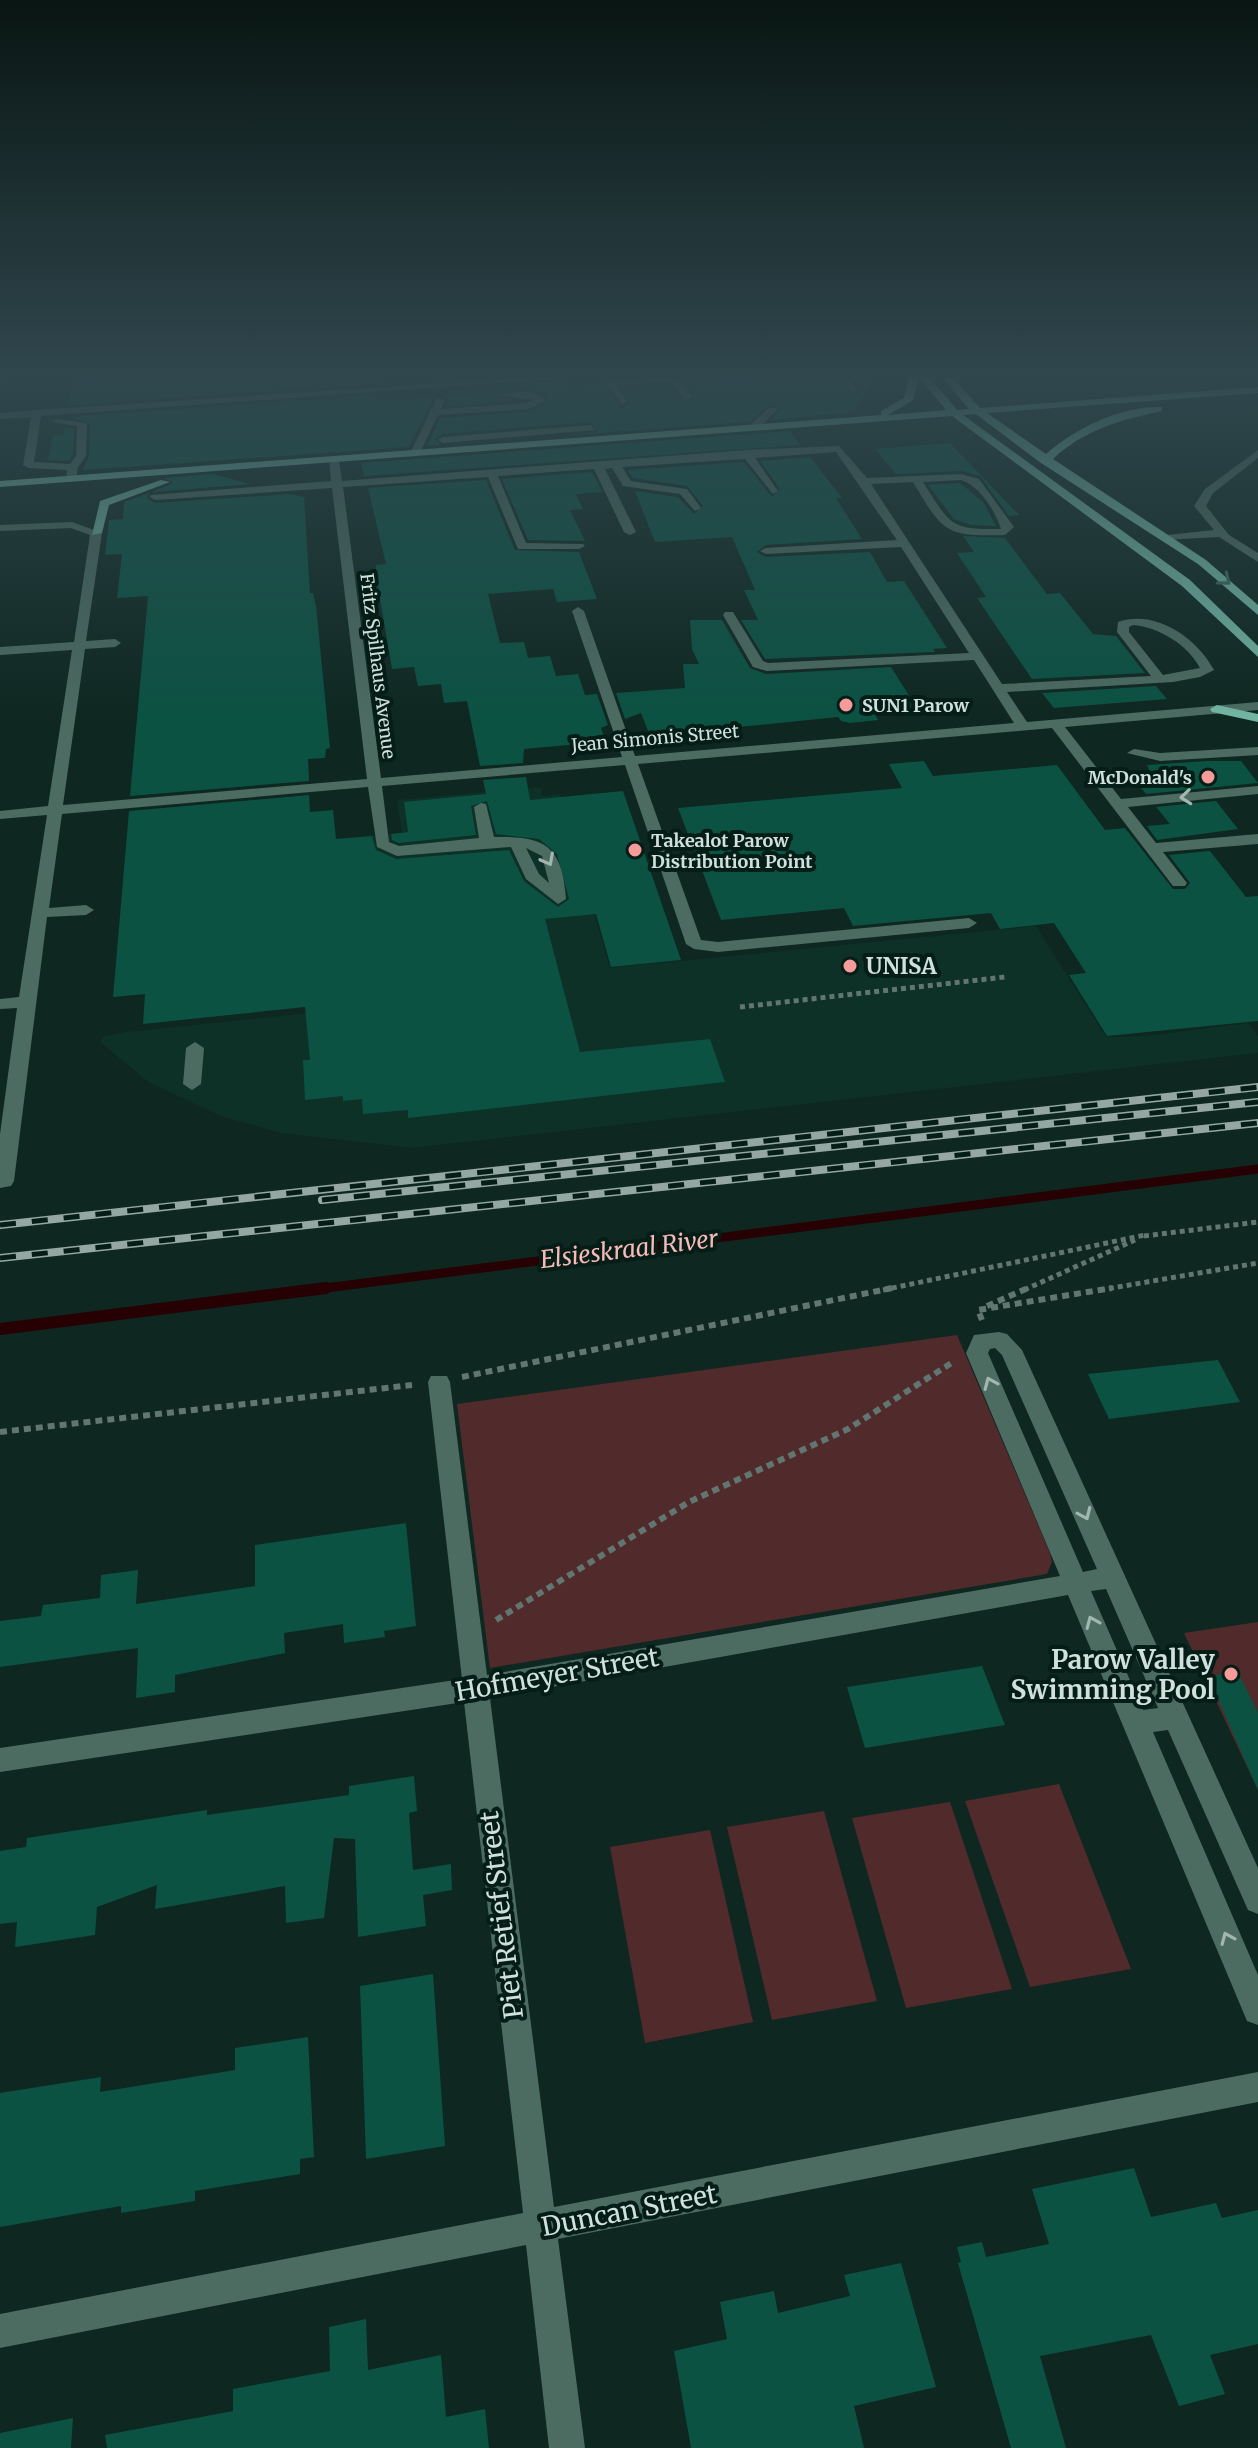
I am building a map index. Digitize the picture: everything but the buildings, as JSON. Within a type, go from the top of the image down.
[{"type":"main road","points":[[0,495],[48,491]]},
{"type":"main road","points":[[96,533],[104,503],[138,491]]},
{"type":"main road","points":[[1060,491],[1186,583],[1258,653]]},
{"type":"main road","points":[[1093,491],[1167,538],[1233,586],[1258,611]]},
{"type":"main road","points":[[1167,538],[1161,542],[1161,549],[1217,595],[1236,616],[1245,639]]},
{"type":"main road","points":[[1217,709],[1258,718]]},
{"type":"street","points":[[155,497],[195,491]]},
{"type":"street","name":"Fritz Spilhaus Avenue","points":[[337,491],[382,844],[389,849],[409,851],[488,844]]},
{"type":"street","points":[[499,491],[522,547],[579,546]]},
{"type":"street","points":[[610,491],[630,532]]},
{"type":"street","points":[[683,491],[695,508]]},
{"type":"street","points":[[871,491],[1023,726]]},
{"type":"street","points":[[924,491],[948,528],[960,534],[1005,532],[1008,527],[982,491]]},
{"type":"street","points":[[1209,491],[1200,506],[1221,533],[1258,558]]},
{"type":"street","points":[[0,528],[72,525],[96,533],[26,1002],[4,1181],[0,1181]]},
{"type":"street","points":[[1167,538],[1221,533]]},
{"type":"street","points":[[766,551],[904,543]]},
{"type":"street","points":[[578,611],[694,944],[718,947],[969,923]]},
{"type":"street","points":[[729,615],[758,664],[773,668],[978,656]]},
{"type":"street","points":[[999,688],[1196,676],[1205,673],[1207,665],[1157,624],[1125,622],[1123,632],[1159,678]]},
{"type":"street","points":[[0,651],[115,643]]},
{"type":"street","name":"Jean Simonis Street","points":[[0,815],[1258,706]]},
{"type":"street","points":[[1055,723],[1179,883]]},
{"type":"street","points":[[1134,753],[1160,757],[1258,751]]},
{"type":"street","points":[[1115,804],[1258,790]]},
{"type":"street","points":[[481,807],[488,844],[516,842]]},
{"type":"street","points":[[1151,848],[1258,839]]},
{"type":"street","points":[[40,913],[86,910]]},
{"type":"street","points":[[0,1004],[26,1002]]},
{"type":"street","points":[[192,1084],[195,1048]]},
{"type":"street","points":[[1258,1900],[1011,1350],[1006,1344],[984,1342],[977,1353],[1258,2010]]},
{"type":"street","name":"Piet Retief Street","points":[[439,1382],[567,2448]]},
{"type":"street","name":"Hofmeyer Street","points":[[0,1760],[474,1689],[1113,1577]]},
{"type":"street","points":[[1135,1723],[1176,1717]]},
{"type":"street","name":"Duncan Street","points":[[0,2331],[1258,2087]]},
{"type":"path","points":[[740,1007],[1005,977]]},
{"type":"path","points":[[0,1432],[439,1382],[1145,1235],[1258,1222]]},
{"type":"path","points":[[978,1310],[1145,1235]]},
{"type":"path","points":[[978,1310],[1258,1263]]},
{"type":"path","points":[[469,1637],[689,1502],[848,1429],[984,1342],[978,1310]]},
{"type":"shaded area","name":"UNISA","points":[[541,787],[542,796],[560,794],[610,968],[1036,926],[1106,1037],[1146,1036],[1248,1023],[1258,1036],[1258,1053],[412,1148],[281,1133],[223,1117],[148,1082],[100,1042],[104,1036],[126,1032],[308,1013],[349,849],[348,838],[402,833],[397,800]]},
{"type":"shaded area","points":[[957,1335],[1050,1553],[1052,1562],[1047,1574],[490,1668],[457,1404]]},
{"type":"shaded area","name":"Parow Valley Swimming Pool","points":[[1258,1622],[1258,1790],[1184,1633]]},
{"type":"shaded area","points":[[1059,1784],[1131,1969],[1030,1987],[965,1801]]},
{"type":"shaded area","points":[[950,1802],[1012,1989],[906,2008],[852,1818]]},
{"type":"shaded area","points":[[824,1811],[877,2001],[772,2020],[727,1827]]},
{"type":"shaded area","points":[[710,1830],[753,2022],[645,2043],[610,1847]]},
{"type":"waterway","name":"Elsieskraal River","points":[[310,1290],[1258,1169]]},
{"type":"waterway","name":"Elsieskraal River","points":[[0,1329],[326,1288]]},
{"type":"railway","points":[[0,1225],[1258,1087]]},
{"type":"railway","points":[[322,1200],[1258,1102]]},
{"type":"railway","points":[[0,1258],[1258,1123]]},
{"type":"place","name":"SUN1 Parow","points":[[846,705]]},
{"type":"place","name":"McDonald's","points":[[1208,777]]},
{"type":"place","name":"Takealot Parow Distribution Point","points":[[635,850]]},
{"type":"place","name":"UNISA","points":[[850,966]]},
{"type":"place","name":"Parow Valley Swimming Pool","points":[[1231,1674]]}]
